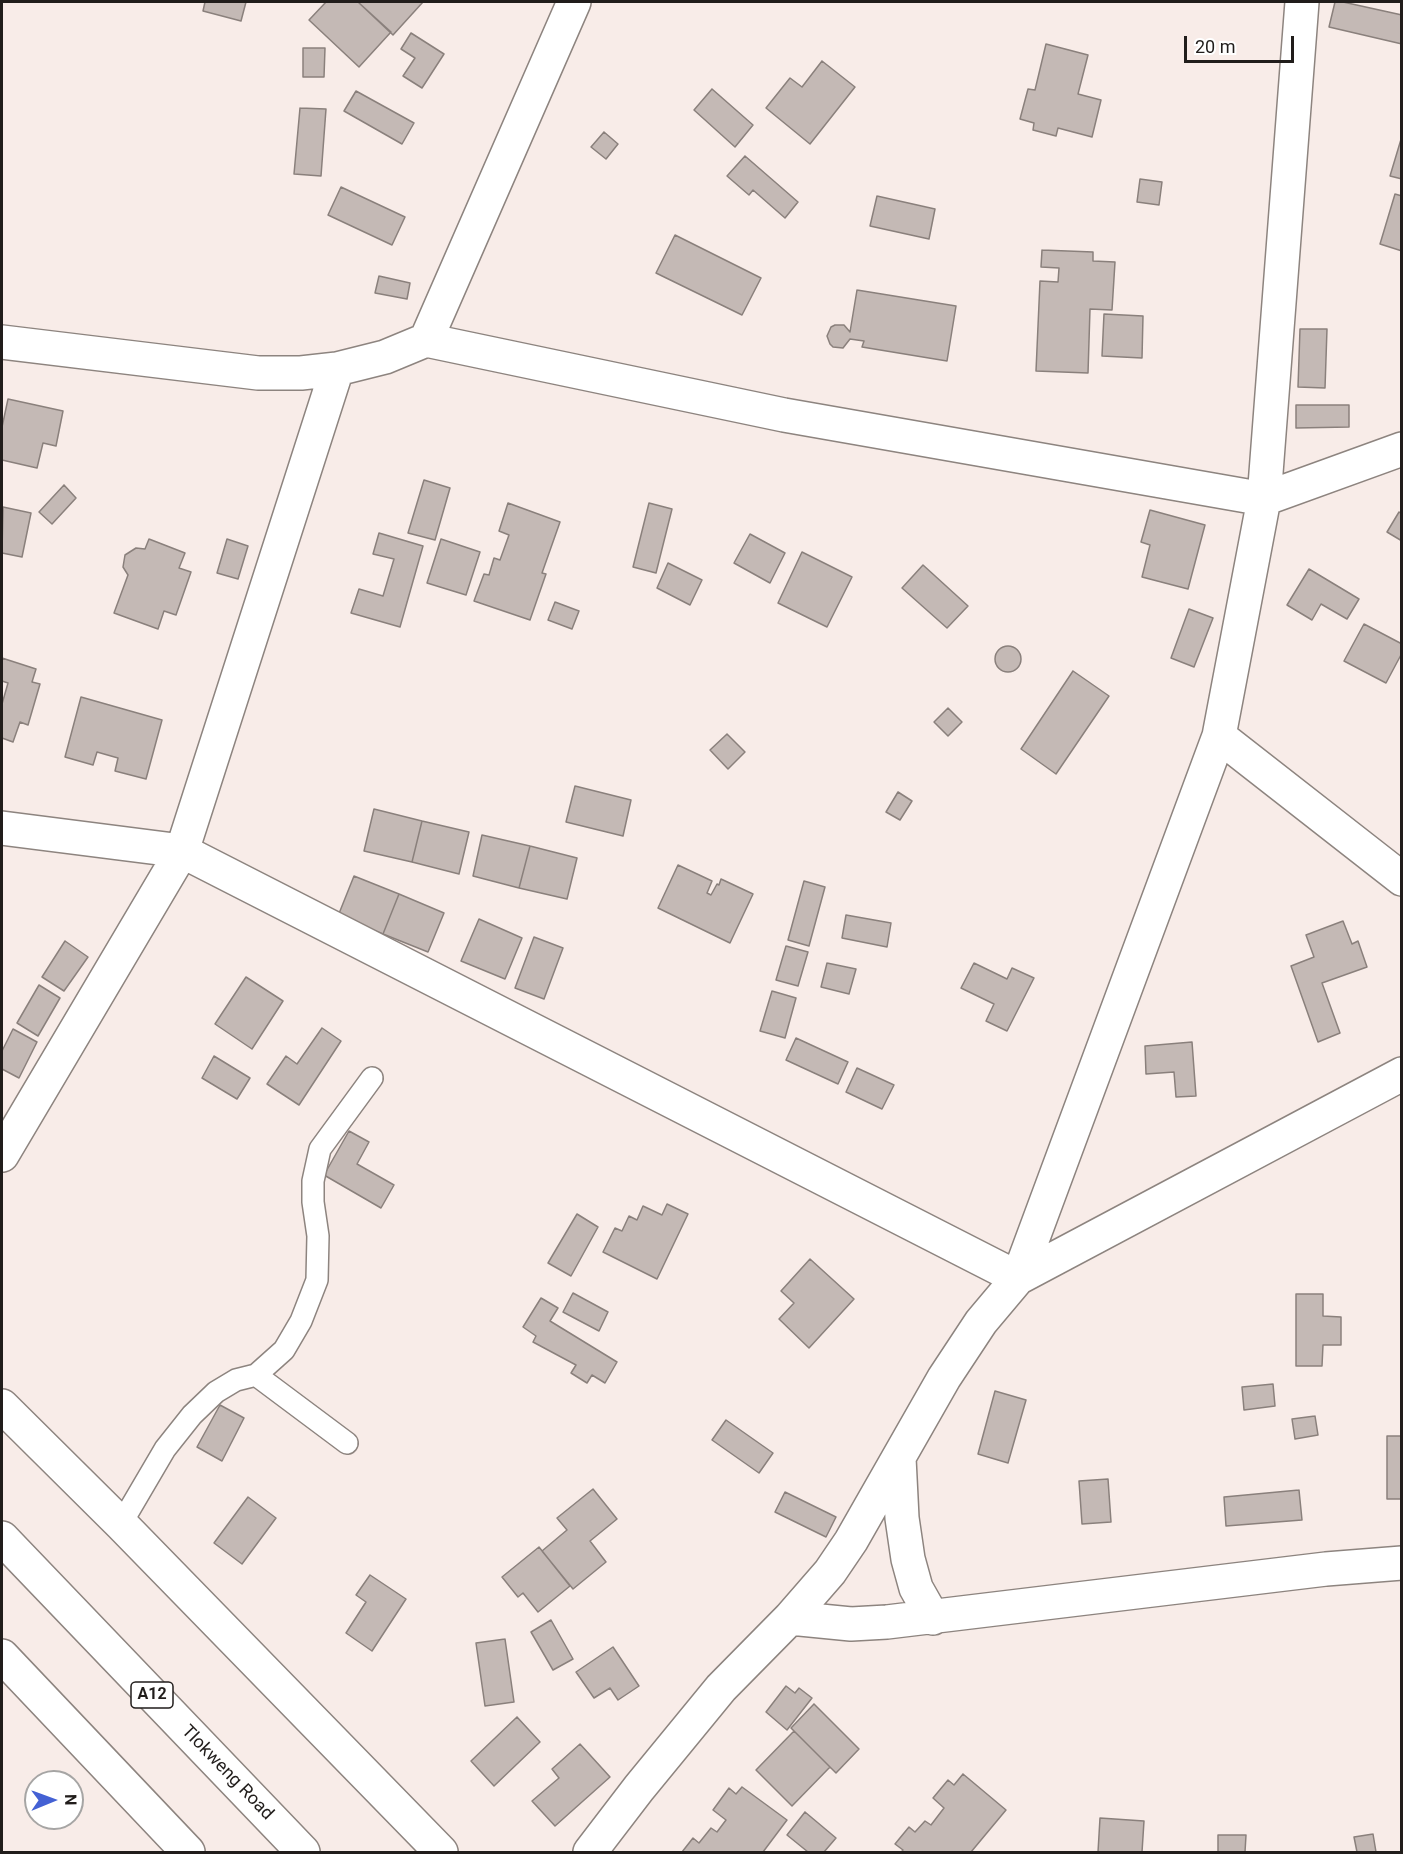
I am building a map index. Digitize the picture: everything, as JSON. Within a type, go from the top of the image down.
[{"type":"street","points":[[426,340],[574,2]]},
{"type":"street","points":[[590,1852],[721,1688],[790,1618],[830,1572],[851,1541],[944,1378],[975,1331],[1018,1278],[1219,736],[1264,499],[1302,2]]},
{"type":"street","points":[[2,342],[258,373],[301,373],[337,369],[385,357],[426,340],[784,415],[1264,499],[1401,449]]},
{"type":"street","points":[[2,1155],[182,851],[337,369]]},
{"type":"street","points":[[1219,736],[1401,879]]},
{"type":"street","points":[[2,828],[182,851],[1018,1278]]},
{"type":"street","points":[[1018,1278],[1401,1074]]},
{"type":"street","points":[[2,1406],[121,1524],[441,1852]]},
{"type":"street","points":[[899,1458],[902,1518],[908,1559],[916,1588],[933,1618]]},
{"type":"street","name":"Tlokweng Road","points":[[2,1538],[303,1852]]},
{"type":"street","points":[[790,1618],[851,1624],[933,1618],[1314,1570],[1401,1563]]},
{"type":"street","points":[[2,1656],[188,1852]]},
{"type":"lane","points":[[121,1524],[165,1449],[192,1415],[216,1392],[236,1380],[256,1375],[284,1350],[301,1321],[317,1280],[318,1236],[313,1202],[320,1149],[372,1078]]},
{"type":"lane","points":[[256,1375],[347,1443]]},
{"type":"building","points":[[205,2],[246,2],[241,21],[203,11]]},
{"type":"building","points":[[326,2],[358,2],[391,32],[359,67],[309,20]]},
{"type":"building","points":[[358,2],[423,2],[393,35]]},
{"type":"building","points":[[1335,2],[1402,15],[1402,44],[1329,27]]},
{"type":"building","points":[[411,33],[444,54],[422,88],[403,76],[415,58],[401,49]]},
{"type":"building","points":[[1046,44],[1088,55],[1078,94],[1101,100],[1092,137],[1058,128],[1056,136],[1033,130],[1034,123],[1020,119],[1028,89],[1035,90]]},
{"type":"building","points":[[303,48],[325,48],[324,77],[303,77]]},
{"type":"building","points":[[822,61],[855,87],[810,144],[766,108],[790,78],[802,87]]},
{"type":"building","points":[[712,89],[753,125],[735,147],[694,110]]},
{"type":"building","points":[[356,91],[414,123],[402,144],[344,111]]},
{"type":"building","points":[[300,108],[326,109],[321,176],[294,174]]},
{"type":"building","points":[[604,132],[618,144],[606,159],[591,147]]},
{"type":"building","points":[[1402,136],[1402,179],[1390,176]]},
{"type":"building","points":[[745,156],[798,202],[785,218],[753,190],[749,195],[727,176]]},
{"type":"building","points":[[1140,179],[1162,182],[1159,205],[1137,202]]},
{"type":"building","points":[[341,187],[405,217],[392,245],[328,215]]},
{"type":"building","points":[[1395,194],[1402,196],[1402,251],[1380,244]]},
{"type":"building","points":[[877,196],[935,209],[929,239],[870,226]]},
{"type":"building","points":[[675,235],[761,278],[742,315],[656,273]]},
{"type":"building","points":[[1042,250],[1093,252],[1093,261],[1115,262],[1112,310],[1090,309],[1088,373],[1036,371],[1040,281],[1058,282],[1059,268],[1041,267]]},
{"type":"building","points":[[379,276],[410,283],[407,299],[375,293]]},
{"type":"building","points":[[857,290],[956,306],[947,361],[862,347],[864,341],[850,339],[843,348],[833,347],[827,336],[831,327],[844,325],[850,332]]},
{"type":"building","points":[[1104,314],[1143,316],[1142,358],[1102,356]]},
{"type":"building","points":[[1300,329],[1327,329],[1325,388],[1298,387]]},
{"type":"building","points":[[8,399],[63,411],[56,446],[43,443],[37,468],[2,460],[2,427]]},
{"type":"building","points":[[1296,405],[1349,405],[1349,427],[1296,428]]},
{"type":"building","points":[[424,480],[450,488],[435,540],[408,533]]},
{"type":"building","points":[[64,485],[76,498],[52,524],[39,512]]},
{"type":"building","points":[[508,503],[560,522],[542,573],[546,574],[530,620],[474,601],[484,574],[489,575],[494,558],[500,560],[509,535],[499,531]]},
{"type":"building","points":[[649,503],[672,509],[656,573],[633,567]]},
{"type":"building","points":[[3,507],[31,513],[22,557],[2,553]]},
{"type":"building","points":[[1150,510],[1205,525],[1188,589],[1142,577],[1150,545],[1141,542]]},
{"type":"building","points":[[1399,512],[1402,514],[1402,541],[1387,532]]},
{"type":"building","points":[[379,533],[423,546],[400,627],[351,613],[359,589],[383,596],[394,559],[373,554]]},
{"type":"building","points":[[750,534],[785,553],[770,583],[734,563]]},
{"type":"building","points":[[149,539],[185,553],[179,568],[191,572],[176,615],[164,611],[158,629],[114,613],[128,575],[123,567],[125,555],[136,548],[145,549]]},
{"type":"building","points":[[227,539],[248,546],[238,579],[217,573]]},
{"type":"building","points":[[441,539],[480,552],[466,595],[427,583]]},
{"type":"building","points":[[802,552],[852,577],[827,627],[778,603]]},
{"type":"building","points":[[668,563],[702,580],[690,605],[657,588]]},
{"type":"building","points":[[923,565],[968,606],[947,628],[902,588]]},
{"type":"building","points":[[1309,569],[1359,599],[1347,619],[1321,604],[1312,620],[1287,605]]},
{"type":"building","points":[[555,602],[579,611],[572,629],[548,620]]},
{"type":"building","points":[[1189,609],[1213,618],[1194,667],[1171,658]]},
{"type":"building","points":[[1364,624],[1402,644],[1402,653],[1386,683],[1344,661]]},
{"type":"building","points":[[1008,646],[1017,650],[1021,659],[1017,668],[1008,672],[999,668],[995,659],[999,650]]},
{"type":"building","points":[[2,658],[36,669],[32,682],[40,684],[28,725],[20,722],[13,742],[2,738],[2,704],[8,683],[2,681]]},
{"type":"building","points":[[1073,671],[1109,696],[1056,774],[1021,749]]},
{"type":"building","points":[[81,697],[162,720],[146,779],[115,771],[118,758],[97,752],[93,765],[65,757]]},
{"type":"building","points":[[948,708],[962,722],[948,736],[934,722]]},
{"type":"building","points":[[727,734],[745,752],[728,769],[710,750]]},
{"type":"building","points":[[575,786],[631,800],[623,836],[566,822]]},
{"type":"building","points":[[898,792],[912,801],[900,820],[886,812]]},
{"type":"building","points":[[374,809],[422,821],[412,862],[364,851]]},
{"type":"building","points":[[422,821],[469,832],[459,874],[412,862]]},
{"type":"building","points":[[482,835],[530,846],[519,888],[473,876]]},
{"type":"building","points":[[530,846],[577,858],[567,899],[519,888]]},
{"type":"building","points":[[678,865],[712,881],[707,893],[711,895],[721,879],[753,894],[730,943],[658,908]]},
{"type":"building","points":[[354,876],[399,894],[383,934],[338,916]]},
{"type":"building","points":[[804,881],[825,887],[809,946],[788,940]]},
{"type":"building","points":[[399,894],[444,913],[428,952],[383,934]]},
{"type":"building","points":[[846,915],[891,923],[887,947],[842,938]]},
{"type":"building","points":[[479,919],[522,938],[505,979],[461,961]]},
{"type":"building","points":[[1343,921],[1352,944],[1358,941],[1367,967],[1322,983],[1340,1033],[1318,1042],[1291,966],[1314,957],[1306,935]]},
{"type":"building","points":[[534,937],[563,948],[544,999],[515,988]]},
{"type":"building","points":[[65,941],[88,957],[64,991],[42,977]]},
{"type":"building","points":[[786,946],[808,952],[798,986],[776,980]]},
{"type":"building","points":[[827,963],[856,969],[849,994],[821,987]]},
{"type":"building","points":[[974,963],[1007,979],[1012,968],[1034,978],[1007,1031],[986,1021],[994,1004],[961,988]]},
{"type":"building","points":[[246,977],[283,1001],[252,1049],[215,1024]]},
{"type":"building","points":[[39,985],[60,998],[38,1036],[17,1023]]},
{"type":"building","points":[[772,991],[796,998],[785,1038],[760,1031]]},
{"type":"building","points":[[322,1028],[341,1041],[299,1105],[267,1084],[286,1056],[297,1064]]},
{"type":"building","points":[[13,1029],[37,1042],[19,1078],[2,1069],[2,1051]]},
{"type":"building","points":[[796,1038],[848,1062],[838,1084],[786,1060]]},
{"type":"building","points":[[1192,1042],[1196,1096],[1176,1097],[1174,1072],[1146,1074],[1145,1046]]},
{"type":"building","points":[[214,1056],[250,1078],[237,1099],[202,1078]]},
{"type":"building","points":[[857,1068],[894,1085],[882,1109],[846,1092]]},
{"type":"building","points":[[349,1131],[369,1142],[357,1164],[394,1185],[381,1208],[324,1175]]},
{"type":"building","points":[[667,1204],[688,1214],[657,1279],[603,1252],[615,1228],[622,1231],[629,1216],[637,1220],[643,1206],[662,1215]]},
{"type":"building","points":[[577,1214],[598,1227],[571,1276],[548,1263]]},
{"type":"building","points":[[810,1259],[854,1299],[809,1348],[779,1319],[794,1303],[781,1291]]},
{"type":"building","points":[[573,1293],[608,1312],[599,1331],[563,1312]]},
{"type":"building","points":[[1296,1294],[1323,1294],[1323,1316],[1341,1317],[1341,1345],[1323,1345],[1322,1366],[1296,1366]]},
{"type":"building","points":[[541,1298],[558,1308],[550,1321],[617,1362],[605,1383],[592,1375],[587,1383],[571,1373],[576,1365],[533,1342],[536,1336],[523,1327]]},
{"type":"building","points":[[1273,1384],[1275,1406],[1244,1410],[1242,1387]]},
{"type":"building","points":[[995,1391],[1026,1400],[1008,1463],[978,1454]]},
{"type":"building","points":[[220,1405],[244,1418],[222,1461],[197,1447]]},
{"type":"building","points":[[1315,1416],[1318,1435],[1295,1439],[1292,1419]]},
{"type":"building","points":[[726,1420],[773,1453],[759,1473],[712,1440]]},
{"type":"building","points":[[1387,1436],[1402,1436],[1402,1499],[1387,1499]]},
{"type":"building","points":[[1108,1479],[1111,1522],[1082,1524],[1079,1481]]},
{"type":"building","points":[[593,1489],[617,1519],[590,1541],[606,1562],[573,1589],[542,1551],[567,1530],[557,1518]]},
{"type":"building","points":[[1299,1490],[1302,1520],[1226,1526],[1224,1497]]},
{"type":"building","points":[[785,1492],[836,1517],[826,1537],[775,1512]]},
{"type":"building","points":[[248,1497],[276,1518],[242,1564],[214,1543]]},
{"type":"building","points":[[539,1547],[570,1586],[538,1612],[523,1593],[518,1597],[502,1577]]},
{"type":"building","points":[[370,1575],[406,1599],[372,1651],[346,1633],[366,1602],[356,1595]]},
{"type":"building","points":[[551,1620],[573,1659],[553,1670],[531,1632]]},
{"type":"building","points":[[505,1639],[514,1702],[485,1706],[476,1643]]},
{"type":"building","points":[[613,1647],[639,1686],[618,1700],[610,1688],[594,1698],[576,1672]]},
{"type":"building","points":[[786,1686],[795,1693],[799,1688],[812,1698],[787,1730],[766,1712]]},
{"type":"building","points":[[814,1704],[859,1749],[836,1773],[791,1728]]},
{"type":"building","points":[[517,1717],[540,1742],[494,1786],[471,1761]]},
{"type":"building","points":[[794,1731],[830,1767],[792,1806],[756,1770]]},
{"type":"building","points":[[580,1744],[610,1777],[555,1826],[532,1801],[559,1778],[552,1769]]},
{"type":"building","points":[[963,1774],[1006,1810],[971,1852],[901,1852],[903,1850],[895,1844],[909,1827],[915,1832],[925,1821],[931,1825],[944,1808],[933,1798],[948,1780],[954,1785]]},
{"type":"building","points":[[742,1787],[787,1820],[763,1852],[682,1852],[693,1838],[699,1843],[711,1828],[717,1832],[726,1820],[713,1810],[729,1788],[736,1794]]},
{"type":"building","points":[[805,1812],[836,1838],[824,1852],[808,1852],[787,1835]]},
{"type":"building","points":[[1100,1818],[1144,1821],[1142,1852],[1098,1852]]},
{"type":"building","points":[[1373,1834],[1376,1852],[1357,1852],[1354,1837]]},
{"type":"building","points":[[1218,1835],[1246,1835],[1245,1852],[1218,1852]]}]
